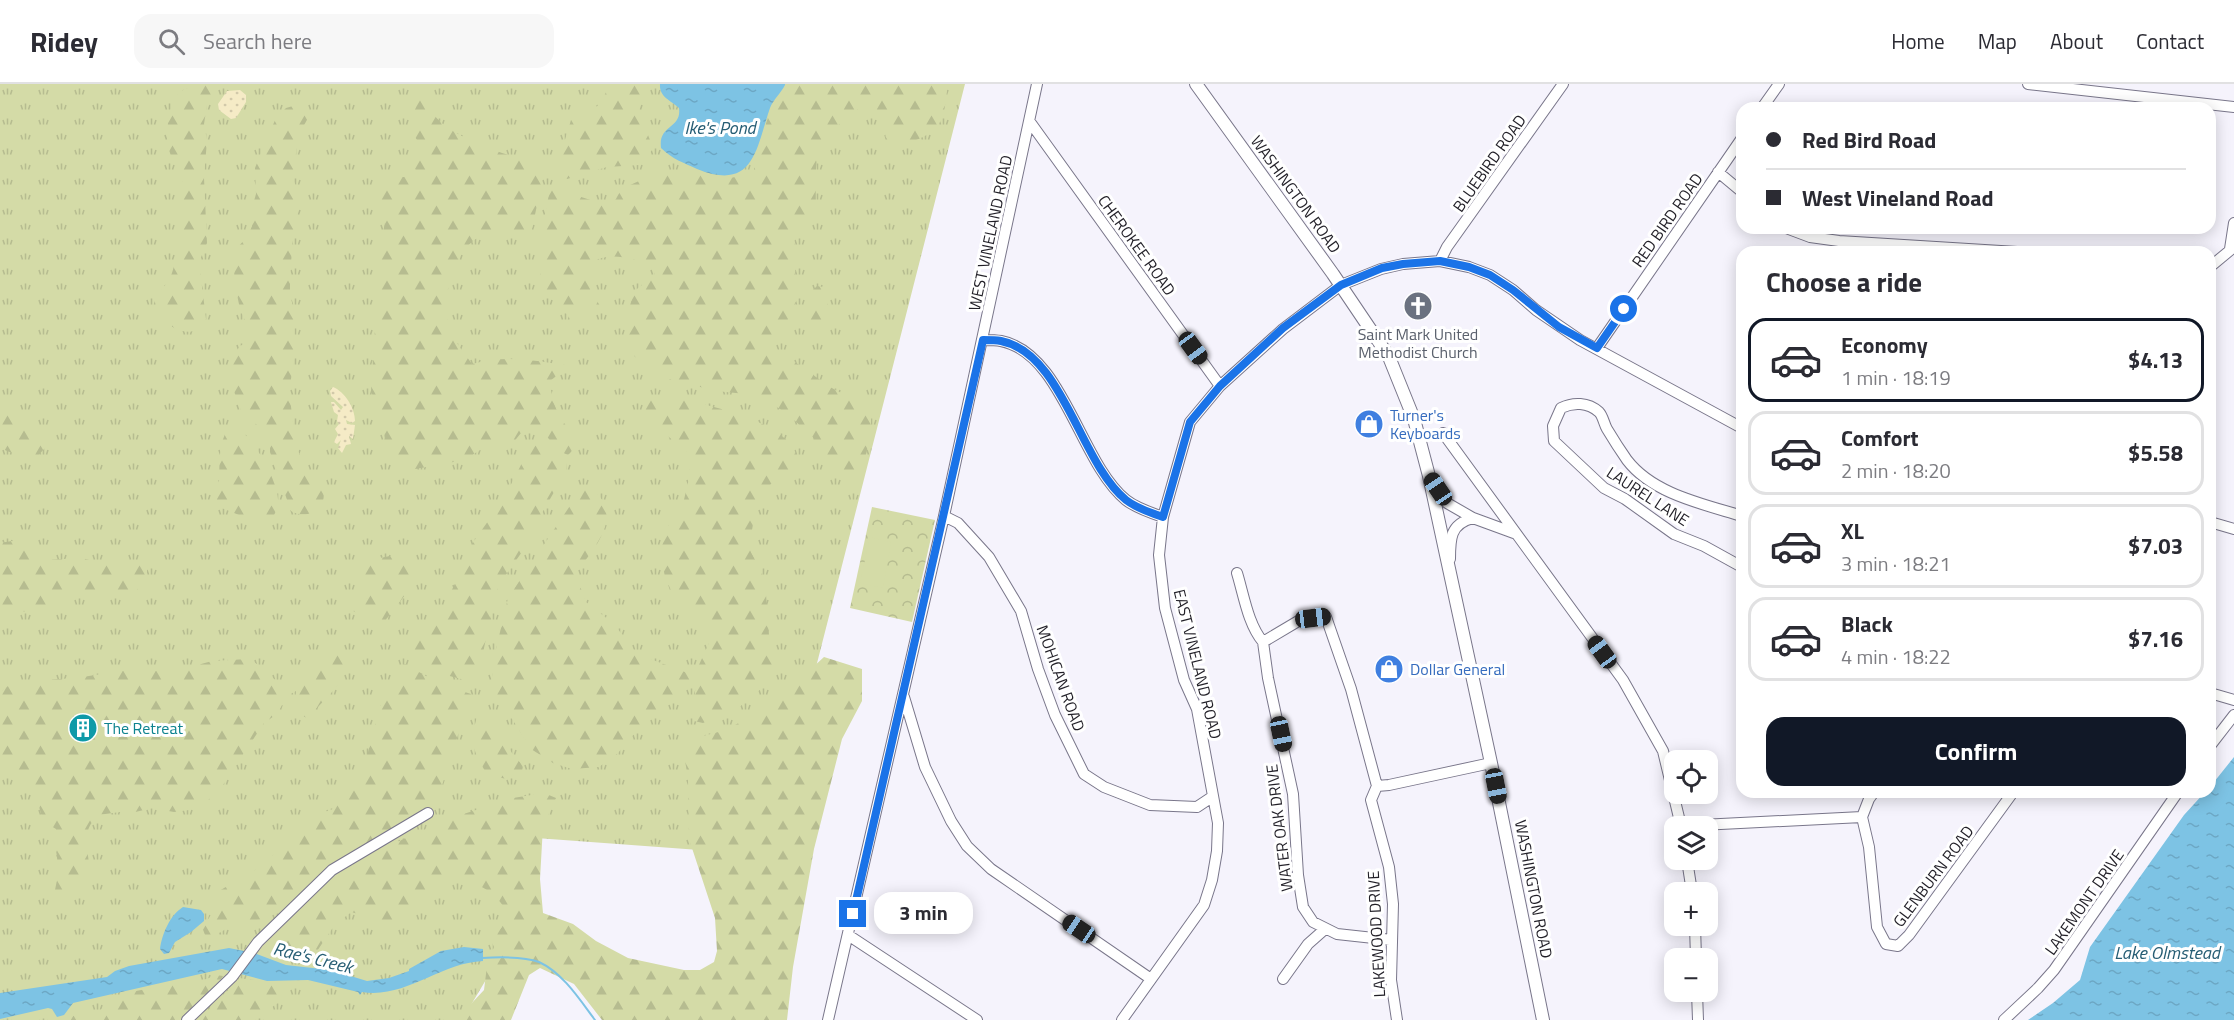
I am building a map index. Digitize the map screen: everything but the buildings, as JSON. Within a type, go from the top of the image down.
[{"type":"main road","name":"WASHINGTON ROAD","points":[[1196,84],[1341,285],[1389,357],[1413,419],[1429,476],[1491,763],[1543,1020]]},
{"type":"street","name":"WEST VINELAND ROAD","points":[[828,1020],[944,516],[1037,84]]},
{"type":"street","name":"BLUEBIRD ROAD","points":[[1440,261],[1563,84]]},
{"type":"street","points":[[1766,102],[1779,84]]},
{"type":"street","points":[[2028,84],[2197,102]]},
{"type":"street","points":[[2216,104],[2234,106]]},
{"type":"street","name":"CHEROKEE ROAD","points":[[1030,122],[1220,386]]},
{"type":"street","name":"RED BIRD ROAD","points":[[1597,348],[1736,146]]},
{"type":"street","points":[[1718,172],[1736,187]]},
{"type":"street","points":[[2216,262],[2232,248],[2234,223]]},
{"type":"street","points":[[1802,234],[1839,241],[1920,246]]},
{"type":"street","name":"EAST VINELAND ROAD","points":[[1122,1020],[1204,905],[1212,880],[1217,851],[1218,823],[1197,709],[1184,680],[1165,608],[1160,555],[1163,517],[1190,422],[1220,386],[1283,328],[1341,285],[1382,268],[1440,261],[1469,267],[1490,275],[1513,290],[1559,327],[1736,425]]},
{"type":"street","points":[[983,340],[1003,341],[1035,360],[1054,384],[1092,456],[1113,486],[1126,501],[1163,517]]},
{"type":"street","name":"LAUREL LANE","points":[[1736,514],[1675,494],[1643,476],[1628,461],[1599,413],[1586,405],[1571,402],[1561,408],[1553,426],[1554,441],[1604,488],[1625,499],[1674,534],[1704,546],[1736,564]]},
{"type":"street","points":[[1443,434],[1623,680],[1663,751],[1679,816]]},
{"type":"street","points":[[1429,476],[1447,503],[1473,518],[1515,533]]},
{"type":"street","name":"MOHICAN ROAD","points":[[944,516],[958,523],[989,556],[1021,611],[1038,669],[1055,715],[1084,774],[1104,787],[1150,805],[1197,807],[1212,797]]},
{"type":"street","points":[[1450,574],[1450,545],[1454,531],[1461,521],[1473,518]]},
{"type":"street","points":[[2216,524],[2234,529]]},
{"type":"street","name":"WATER OAK DRIVE","points":[[1237,573],[1252,622],[1257,635],[1263,642],[1268,678],[1293,794],[1298,875],[1303,907],[1313,922],[1325,929]]},
{"type":"street","points":[[1263,642],[1300,620],[1326,616],[1351,689],[1377,786],[1491,763]]},
{"type":"street","points":[[2216,695],[2234,700]]},
{"type":"street","points":[[903,696],[925,767],[951,821],[967,846],[991,869],[1151,979]]},
{"type":"street","points":[[2216,737],[2234,715]]},
{"type":"street","name":"LAKEWOOD DRIVE","points":[[1377,786],[1371,800],[1389,867],[1393,904],[1391,980],[1397,1020]]},
{"type":"street","points":[[1718,824],[1862,817],[1870,798]]},
{"type":"street","name":"GLENBURN ROAD","points":[[1862,817],[1869,847],[1877,927],[1887,944],[1898,946],[1909,935],[2009,798]]},
{"type":"street","name":"LAKEMONT DRIVE","points":[[2004,1020],[2054,970],[2174,798]]},
{"type":"street","points":[[187,1020],[232,977],[258,942],[338,867],[428,813]]},
{"type":"street","points":[[1283,979],[1308,944],[1325,929],[1337,934],[1392,940]]},
{"type":"street","points":[[848,935],[977,1020]]},
{"type":"street","points":[[1697,1002],[1698,1020]]},
{"type":"green space","points":[[0,84],[965,84],[768,855],[536,838],[521,921],[462,1020],[0,1020]]},
{"type":"green space","points":[[195,84],[217,85],[207,105],[204,124],[207,140],[204,178],[207,243],[199,262],[206,319],[199,329],[188,332],[177,329],[166,322],[154,300],[173,270],[182,210],[182,180],[169,149],[169,115],[179,93]]},
{"type":"green space","points":[[414,84],[425,84],[426,101],[434,115],[448,127],[465,138],[536,165],[544,172],[529,243],[503,231],[484,234],[472,242],[454,268],[449,283],[447,314],[454,337],[472,364],[509,359],[571,366],[572,373],[560,373],[550,381],[556,409],[573,436],[574,446],[568,455],[555,449],[540,430],[531,427],[526,429],[509,447],[493,442],[464,460],[410,470],[381,450],[385,438],[383,426],[371,391],[377,267],[386,216],[377,196],[378,188],[387,179],[418,173],[410,162],[419,153],[421,146],[410,126],[416,106]]},
{"type":"green space","points":[[609,84],[649,84],[651,87],[639,108],[653,149],[639,165],[607,167],[567,179],[561,175],[557,166],[571,120],[596,108]]},
{"type":"green space","points":[[785,84],[948,84],[942,118],[933,131],[917,140],[900,143],[885,138],[887,128],[884,114],[871,106],[862,106],[833,130],[823,140],[818,151],[816,211],[794,221],[796,302],[790,317],[774,336],[774,347],[830,387],[858,402],[871,415],[867,451],[861,470],[853,484],[845,483],[813,437],[785,412],[756,395],[716,391],[669,379],[645,365],[627,350],[631,301],[637,289],[651,280],[655,274],[650,265],[615,256],[593,261],[590,289],[600,306],[580,309],[576,319],[570,319],[559,302],[546,295],[540,286],[542,230],[550,189],[557,188],[592,201],[609,204],[615,201],[621,191],[631,185],[664,173],[676,171],[729,178],[754,171],[754,157],[766,127],[770,107]]},
{"type":"green space","points":[[300,107],[308,118],[298,136],[293,179],[300,196],[293,236],[290,277],[295,354],[289,391],[296,446],[313,484],[323,490],[324,497],[319,508],[309,514],[297,514],[291,511],[270,452],[270,433],[243,416],[227,372],[228,363],[240,346],[253,339],[240,309],[234,280],[236,249],[248,236],[252,226],[252,208],[256,194],[255,168],[276,118],[286,108]]},
{"type":"green space","points":[[817,286],[823,287],[828,310],[826,320],[819,329],[810,321],[806,308],[809,295]]},
{"type":"green space","points":[[667,395],[719,408],[759,422],[788,442],[797,456],[794,472],[771,484],[757,501],[752,530],[751,552],[762,573],[770,649],[775,664],[762,688],[737,709],[703,723],[694,721],[693,708],[698,667],[709,643],[710,628],[698,614],[674,597],[665,577],[660,551],[670,520],[683,504],[690,474],[686,451],[645,421],[643,411],[649,399]]},
{"type":"green space","points":[[0,413],[33,425],[43,435],[47,441],[37,457],[23,448],[12,453],[0,448]]},
{"type":"green space","points":[[241,431],[253,444],[271,475],[278,495],[277,509],[273,517],[239,515],[217,506],[221,446],[225,434]]},
{"type":"green space","points":[[538,442],[548,442],[552,449],[567,461],[565,478],[557,487],[539,518],[536,532],[496,592],[478,676],[472,682],[435,672],[410,656],[413,639],[439,615],[474,541],[503,500],[522,463]]},
{"type":"green space","points":[[582,488],[589,488],[599,496],[605,506],[607,516],[601,537],[575,573],[586,602],[614,624],[637,654],[693,675],[683,691],[660,707],[618,753],[599,767],[572,769],[553,763],[531,749],[491,685],[496,649],[508,598]]},
{"type":"green space","points":[[872,507],[935,520],[912,622],[850,608]]},
{"type":"green space","points":[[870,537],[891,542],[883,588],[860,583]]},
{"type":"green space","points":[[12,541],[30,550],[40,549],[44,560],[82,558],[118,568],[132,563],[141,564],[147,569],[147,576],[137,590],[127,592],[108,590],[86,594],[68,590],[50,602],[44,610],[27,612],[11,610],[0,606],[2,583],[0,582],[0,543]]},
{"type":"green space","points":[[390,556],[402,559],[409,564],[413,577],[401,601],[386,619],[378,623],[353,611],[350,606],[353,601],[368,598],[372,591],[371,587],[347,577],[341,570],[351,564]]},
{"type":"green space","points":[[336,650],[346,652],[348,661],[342,679],[336,688],[307,718],[295,712],[296,691],[287,696],[277,714],[264,723],[219,791],[207,801],[189,810],[174,812],[152,808],[127,814],[120,812],[98,815],[88,831],[89,869],[87,876],[82,884],[68,895],[57,895],[55,890],[59,870],[55,844],[56,829],[43,821],[35,792],[0,770],[0,692],[8,686],[25,681],[76,678],[121,671],[176,671],[212,661],[248,659],[285,688],[327,653]]},
{"type":"green space","points":[[824,657],[862,669],[862,701],[842,739],[814,849],[793,967],[787,1020],[602,1020],[574,984],[540,968],[529,975],[511,1020],[456,1020],[484,990],[487,966],[494,947],[491,940],[508,915],[491,893],[448,874],[405,915],[390,922],[351,912],[334,926],[313,957],[280,960],[263,951],[319,898],[358,867],[395,843],[445,820],[513,798],[544,793],[556,798],[543,826],[540,879],[543,913],[573,924],[596,941],[628,958],[684,970],[700,970],[714,962],[717,951],[715,918],[689,839],[688,778],[683,749],[699,737],[726,730],[773,704]]},
{"type":"green space","points":[[405,664],[440,684],[471,694],[438,798],[418,814],[344,856],[293,901],[266,919],[238,922],[207,940],[202,927],[213,911],[214,897],[219,891],[258,868],[319,814],[333,809],[339,793],[362,775],[383,695]]},
{"type":"green space","points":[[485,711],[523,766],[521,776],[506,779],[487,774],[482,766],[475,752],[473,731],[478,714]]},
{"type":"green space","points":[[216,975],[223,976],[182,1020],[65,1020],[81,1012],[96,1013],[117,998],[136,991],[167,985],[192,985]]},
{"type":"green space","points":[[240,978],[279,982],[291,987],[288,995],[255,1020],[199,1020]]},
{"type":"sand","points":[[240,90],[246,95],[246,102],[236,118],[231,119],[219,110],[218,104],[227,91]]},
{"type":"sand","points":[[333,387],[345,397],[355,416],[355,421],[352,423],[346,420],[347,424],[355,425],[353,439],[349,436],[351,444],[346,445],[342,453],[338,448],[341,440],[337,444],[334,442],[338,434],[335,429],[339,424],[338,415],[334,412],[331,402],[334,402],[341,410],[343,407],[331,396],[330,391]]},
{"type":"water","name":"Ike's Pond","points":[[660,84],[785,85],[771,105],[756,151],[750,162],[741,171],[730,175],[716,175],[674,158],[661,148],[663,135],[677,120],[679,108],[663,95]]},
{"type":"water","name":"Lake Olmstead","points":[[2234,757],[2234,1020],[2028,1020],[2080,980],[2090,947],[2184,815],[2200,798],[2216,798],[2216,780]]},
{"type":"water","points":[[183,907],[201,910],[204,914],[204,921],[175,942],[169,953],[164,954],[160,949],[165,931],[174,915]]},
{"type":"water","points":[[464,947],[483,949],[483,961],[467,963],[408,986],[378,993],[362,992],[360,995],[358,992],[308,980],[267,981],[222,969],[73,1003],[64,1015],[57,1017],[52,1009],[48,1008],[0,1019],[0,993],[107,977],[129,966],[229,948],[254,953],[286,965],[331,970],[367,981],[389,978],[409,971],[441,951]]},
{"type":"waterway","name":"Rae's Creek","points":[[482,958],[518,958],[539,962],[563,980],[595,1020]]},
{"type":"place","name":"Saint Mark United Methodist Church","points":[[1418,306]]},
{"type":"place","name":"Turner's Keyboards","points":[[1369,424]]},
{"type":"place","name":"Dollar General","points":[[1389,669]]},
{"type":"place","name":"The Retreat","points":[[83,728]]},
{"type":"route","points":[[853,914],[983,340],[1003,341],[1035,360],[1054,384],[1092,456],[1113,486],[1126,501],[1163,517],[1190,422],[1220,386],[1283,328],[1341,285],[1382,268],[1403,264],[1440,261],[1469,267],[1490,275],[1513,290],[1559,327],[1597,348],[1624,309]]}]
